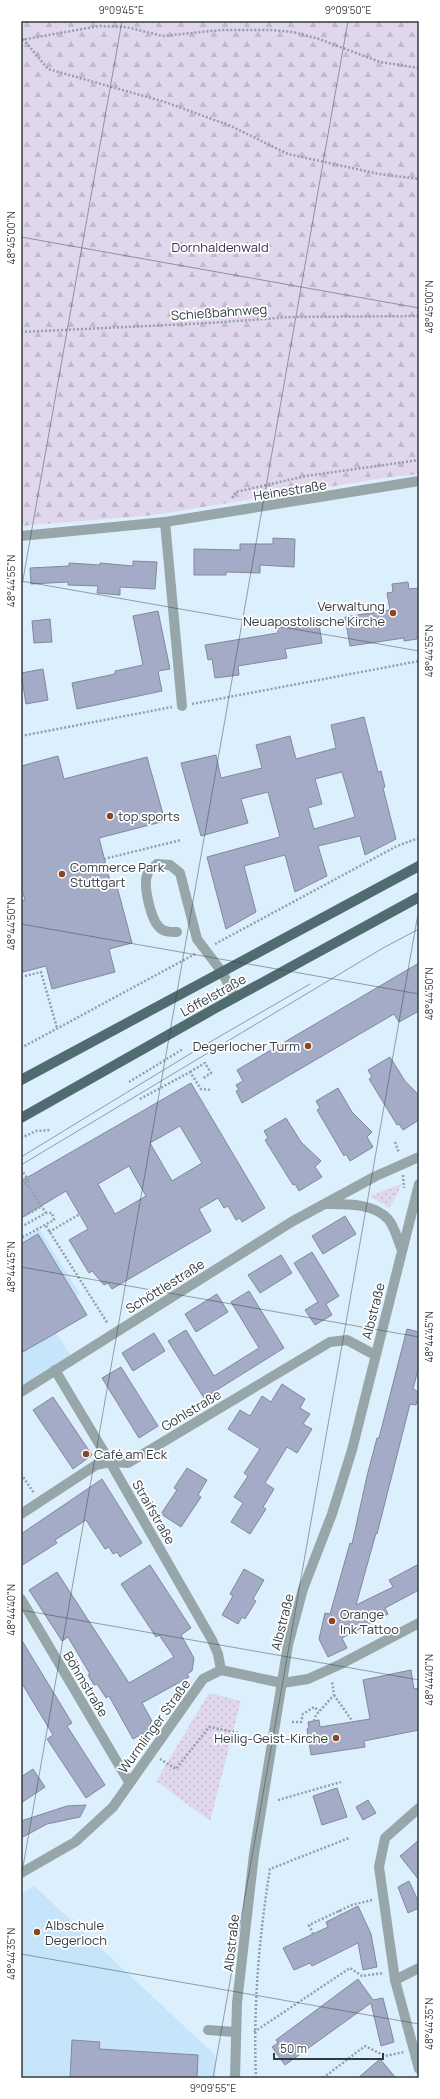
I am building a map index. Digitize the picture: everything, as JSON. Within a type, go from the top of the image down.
[{"type":"main road","name":"Löffelstraße","points":[[21,1080],[419,866]]},
{"type":"main road","name":"Löffelstraße","points":[[21,1118],[235,997],[419,897]]},
{"type":"street","name":"Heinestraße","points":[[21,536],[165,522],[419,481]]},
{"type":"street","points":[[165,522],[182,706]]},
{"type":"street","points":[[177,932],[167,932],[159,928],[153,918],[145,881],[148,872],[157,864],[170,865],[180,873],[197,939],[222,972],[235,997]]},
{"type":"street","name":"Schöttlestraße","points":[[21,1392],[293,1220],[376,1176],[419,1157]]},
{"type":"street","name":"Albstraße","points":[[234,2078],[235,2032],[254,1854],[288,1645],[303,1588],[332,1514],[352,1450],[419,1184]]},
{"type":"street","name":"Schöttlestraße","points":[[324,1204],[353,1204],[380,1212],[388,1220],[402,1250]]},
{"type":"street","name":"Gohlstraße","points":[[21,1514],[96,1465],[110,1462],[128,1463],[330,1342],[347,1340],[376,1355]]},
{"type":"street","name":"Straifstraße","points":[[55,1370],[110,1462],[212,1640],[218,1654],[221,1670]]},
{"type":"street","name":"Böhmstraße","points":[[21,1599],[129,1782]]},
{"type":"street","points":[[221,1670],[282,1683],[308,1679],[341,1664],[419,1623]]},
{"type":"street","name":"Wurmlinger Straße","points":[[21,1873],[75,1842],[113,1807],[149,1753],[204,1679],[221,1670]]},
{"type":"street","points":[[419,1808],[385,1838],[379,1867],[382,1898],[394,1975],[419,2069]]},
{"type":"street","points":[[394,1975],[419,1968]]},
{"type":"street","points":[[208,2030],[235,2032]]},
{"type":"path","points":[[22,40],[98,26],[126,27],[164,36],[221,30],[271,30],[293,32],[319,39],[380,62],[419,68]]},
{"type":"path","points":[[22,40],[48,69],[165,102],[231,126],[288,154],[379,174],[419,179]]},
{"type":"path","name":"Schießbahnweg","points":[[21,332],[209,323],[291,317],[419,316]]},
{"type":"path","points":[[225,513],[236,492],[306,476],[419,460]]},
{"type":"path","points":[[21,736],[419,661]]},
{"type":"path","points":[[21,1048],[397,846],[419,838]]},
{"type":"path","points":[[104,859],[181,840]]},
{"type":"path","points":[[21,977],[41,972],[57,1028]]},
{"type":"path","points":[[129,1082],[183,1049]]},
{"type":"path","points":[[140,1099],[205,1063],[212,1073],[202,1079]]},
{"type":"path","points":[[190,1072],[201,1089],[212,1090]]},
{"type":"path","points":[[21,1138],[36,1131],[51,1130]]},
{"type":"path","points":[[21,1169],[29,1181],[21,1186]]},
{"type":"path","points":[[21,1175],[46,1212]]},
{"type":"path","points":[[21,1218],[42,1206]]},
{"type":"path","points":[[21,1227],[46,1212],[52,1213],[54,1220],[46,1226],[21,1238]]},
{"type":"path","points":[[50,1232],[80,1214]]},
{"type":"path","points":[[46,1226],[114,1333]]},
{"type":"path","points":[[21,1474],[39,1502]]},
{"type":"path","points":[[332,1680],[334,1695],[353,1722]]},
{"type":"path","points":[[314,1721],[314,1718],[319,1711],[334,1695]]},
{"type":"path","points":[[292,1722],[300,1722],[303,1714],[314,1707],[319,1711]]},
{"type":"path","points":[[149,1753],[176,1769],[209,1727],[240,1733]]},
{"type":"path","points":[[278,1800],[341,1782]]},
{"type":"path","points":[[256,2078],[254,2033],[265,1903],[270,1869],[349,1838]]},
{"type":"path","points":[[313,1934],[309,1925],[339,1910],[382,1898]]},
{"type":"path","points":[[339,1910],[341,1915]]},
{"type":"path","points":[[254,2033],[350,1968],[362,1976],[394,1975]]},
{"type":"path","points":[[322,2078],[365,2046],[385,2056],[414,2049]]},
{"type":"shaded area","points":[[39,1229],[80,1294],[45,1315],[74,1361],[21,1395],[21,1240]]},
{"type":"shaded area","points":[[34,1886],[215,2055],[216,2078],[21,2078],[21,1894]]},
{"type":"green space","name":"Dornhaldenwald","points":[[21,21],[419,21],[419,474],[390,477],[154,515],[21,526]]},
{"type":"green space","points":[[401,1184],[398,1193],[389,1208],[370,1196]]},
{"type":"green space","points":[[209,1693],[241,1701],[210,1821],[156,1781]]},
{"type":"building","points":[[273,538],[295,539],[294,567],[260,565],[260,573],[226,572],[226,575],[194,575],[194,549],[240,550],[240,544],[273,544]]},
{"type":"building","points":[[133,561],[157,562],[155,589],[120,587],[120,595],[97,593],[98,586],[68,585],[68,582],[31,584],[30,568],[69,566],[69,563],[100,565],[100,563],[133,566]]},
{"type":"building","name":"Verwaltung Neuapostolische Kirche","points":[[408,582],[409,589],[419,588],[419,635],[417,636],[417,639],[404,641],[404,638],[350,646],[345,617],[390,610],[387,593],[393,592],[392,584]]},
{"type":"building","points":[[158,611],[170,669],[158,671],[162,691],[77,709],[72,683],[115,674],[115,671],[143,665],[133,616]]},
{"type":"building","points":[[318,618],[322,643],[285,649],[287,658],[238,666],[239,675],[215,678],[212,659],[208,660],[205,645],[278,633],[276,624]]},
{"type":"building","points":[[50,619],[52,642],[34,643],[32,621]]},
{"type":"building","points":[[43,669],[48,700],[26,704],[21,673]]},
{"type":"building","points":[[364,717],[378,772],[381,771],[385,787],[383,788],[396,839],[365,855],[360,836],[318,846],[327,876],[295,892],[285,855],[244,866],[256,912],[226,929],[207,857],[280,837],[268,792],[241,799],[248,823],[201,836],[181,763],[216,755],[221,778],[262,768],[256,745],[290,736],[296,759],[336,748],[331,725]],"holes":[[[342,772],[355,817],[314,829],[308,808],[322,804],[315,779]]]},
{"type":"building","name":"Commerce Park Stuttgart","points":[[58,756],[64,779],[147,757],[165,821],[99,838],[110,881],[115,879],[132,943],[109,949],[115,972],[52,989],[46,966],[23,972],[21,965],[21,901],[25,900],[21,887],[21,766]]},
{"type":"building","name":"Degerlocher Turm","points":[[419,963],[419,1011],[399,1022],[394,1014],[242,1103],[236,1091],[239,1090],[236,1085],[243,1081],[237,1070]]},
{"type":"building","points":[[390,1057],[405,1081],[419,1095],[419,1120],[403,1130],[399,1124],[397,1125],[369,1079],[372,1077],[368,1070]]},
{"type":"building","points":[[191,1083],[265,1208],[242,1222],[240,1218],[236,1220],[228,1206],[224,1208],[218,1198],[199,1209],[211,1231],[112,1289],[108,1283],[104,1285],[92,1271],[89,1273],[69,1240],[88,1229],[66,1191],[21,1218],[21,1181]],"holes":[[[180,1126],[202,1163],[172,1181],[150,1143]],[[129,1166],[146,1196],[115,1214],[98,1184]]]},
{"type":"building","points":[[338,1088],[352,1112],[372,1132],[367,1137],[373,1147],[350,1161],[346,1154],[344,1156],[317,1110],[320,1108],[316,1101]]},
{"type":"building","points":[[286,1118],[301,1142],[321,1161],[315,1167],[322,1177],[299,1191],[295,1184],[293,1185],[265,1140],[268,1138],[264,1131]]},
{"type":"building","points":[[345,1216],[356,1234],[323,1254],[312,1236]]},
{"type":"building","points":[[38,1234],[87,1315],[21,1353],[21,1244]]},
{"type":"building","points":[[312,1252],[339,1296],[326,1304],[332,1315],[315,1325],[305,1310],[318,1302],[294,1263]]},
{"type":"building","points":[[281,1255],[292,1273],[260,1293],[248,1275]]},
{"type":"building","points":[[249,1291],[284,1348],[204,1398],[168,1341],[186,1330],[214,1376],[259,1348],[231,1302]]},
{"type":"building","points":[[217,1294],[228,1312],[196,1332],[185,1314]]},
{"type":"building","points":[[407,1329],[419,1332],[419,1366],[413,1389],[419,1392],[416,1405],[410,1404],[377,1534],[376,1533],[356,1605],[393,1587],[389,1580],[419,1564],[419,1590],[385,1608],[388,1614],[342,1638],[347,1648],[328,1657],[319,1639],[325,1613],[330,1614],[350,1543],[352,1544],[367,1476],[377,1438],[379,1438]]},
{"type":"building","points":[[154,1333],[165,1351],[133,1371],[122,1353]]},
{"type":"building","points":[[121,1367],[158,1426],[139,1438],[102,1378]]},
{"type":"building","points":[[282,1384],[305,1399],[300,1408],[310,1414],[303,1424],[312,1429],[297,1453],[287,1447],[265,1483],[274,1489],[263,1507],[266,1509],[250,1534],[231,1522],[243,1503],[234,1497],[248,1476],[244,1473],[260,1449],[228,1429],[240,1410],[250,1416],[262,1396],[271,1402]]},
{"type":"building","points":[[53,1397],[92,1455],[73,1469],[33,1410]]},
{"type":"building","points":[[187,1468],[207,1480],[198,1495],[201,1497],[181,1527],[161,1514],[177,1490],[174,1488]]},
{"type":"building","points":[[102,1479],[142,1543],[120,1557],[117,1552],[113,1554],[109,1547],[105,1549],[86,1520],[55,1540],[57,1543],[21,1566],[21,1534]]},
{"type":"building","points":[[150,1565],[191,1628],[181,1635],[194,1658],[192,1671],[187,1674],[189,1677],[142,1703],[152,1721],[150,1723],[153,1728],[133,1739],[109,1696],[106,1698],[97,1684],[94,1685],[88,1675],[90,1674],[68,1637],[62,1641],[29,1590],[57,1572],[129,1683],[174,1657],[159,1635],[156,1637],[121,1584]]},
{"type":"building","points":[[244,1569],[264,1580],[253,1599],[256,1601],[245,1619],[242,1617],[238,1624],[222,1615],[233,1596],[230,1594]]},
{"type":"building","points":[[21,1639],[72,1723],[67,1726],[105,1785],[86,1798],[47,1739],[53,1735],[21,1682]]},
{"type":"building","points":[[411,1670],[414,1689],[419,1688],[419,1730],[364,1741],[365,1747],[311,1755],[307,1729],[309,1728],[308,1722],[319,1720],[320,1727],[370,1719],[363,1680]]},
{"type":"building","points":[[33,1769],[45,1787],[21,1803],[21,1777]]},
{"type":"building","points":[[337,1788],[347,1817],[322,1825],[313,1796]]},
{"type":"building","points":[[368,1800],[376,1813],[363,1820],[356,1807]]},
{"type":"building","points":[[86,1805],[80,1817],[47,1824],[21,1838],[21,1821],[67,1806]]},
{"type":"building","points":[[419,1840],[419,1880],[400,1856]]},
{"type":"building","points":[[409,1881],[419,1903],[419,1908],[408,1913],[398,1887]]},
{"type":"building","points":[[358,1906],[371,1934],[377,1967],[363,1970],[358,1943],[312,1966],[310,1963],[294,1970],[283,1948],[328,1927],[326,1922]]},
{"type":"building","points":[[358,1979],[373,2000],[383,1998],[394,2042],[381,2046],[371,2003],[285,2065],[272,2047],[278,2043],[276,2040]]},
{"type":"building","points":[[72,2040],[100,2042],[99,2049],[198,2055],[197,2078],[70,2078]]},
{"type":"building","points":[[380,2059],[396,2078],[358,2078]]},
{"type":"tram line","points":[[21,1165],[383,948],[419,929]]},
{"type":"tram line","points":[[21,1157],[198,1049],[310,984]]},
{"type":"place","name":"Verwaltung Neuapostolische Kirche","points":[[393,613]]},
{"type":"place","name":"top sports","points":[[110,816]]},
{"type":"place","name":"Commerce Park Stuttgart","points":[[62,874]]},
{"type":"place","name":"Degerlocher Turm","points":[[308,1046]]},
{"type":"place","name":"Café am Eck","points":[[86,1454]]},
{"type":"place","name":"Orange Ink Tattoo","points":[[332,1621]]},
{"type":"place","name":"Heilig-Geist-Kirche","points":[[336,1738]]},
{"type":"place","name":"Albschule Degerloch","points":[[37,1932]]}]
